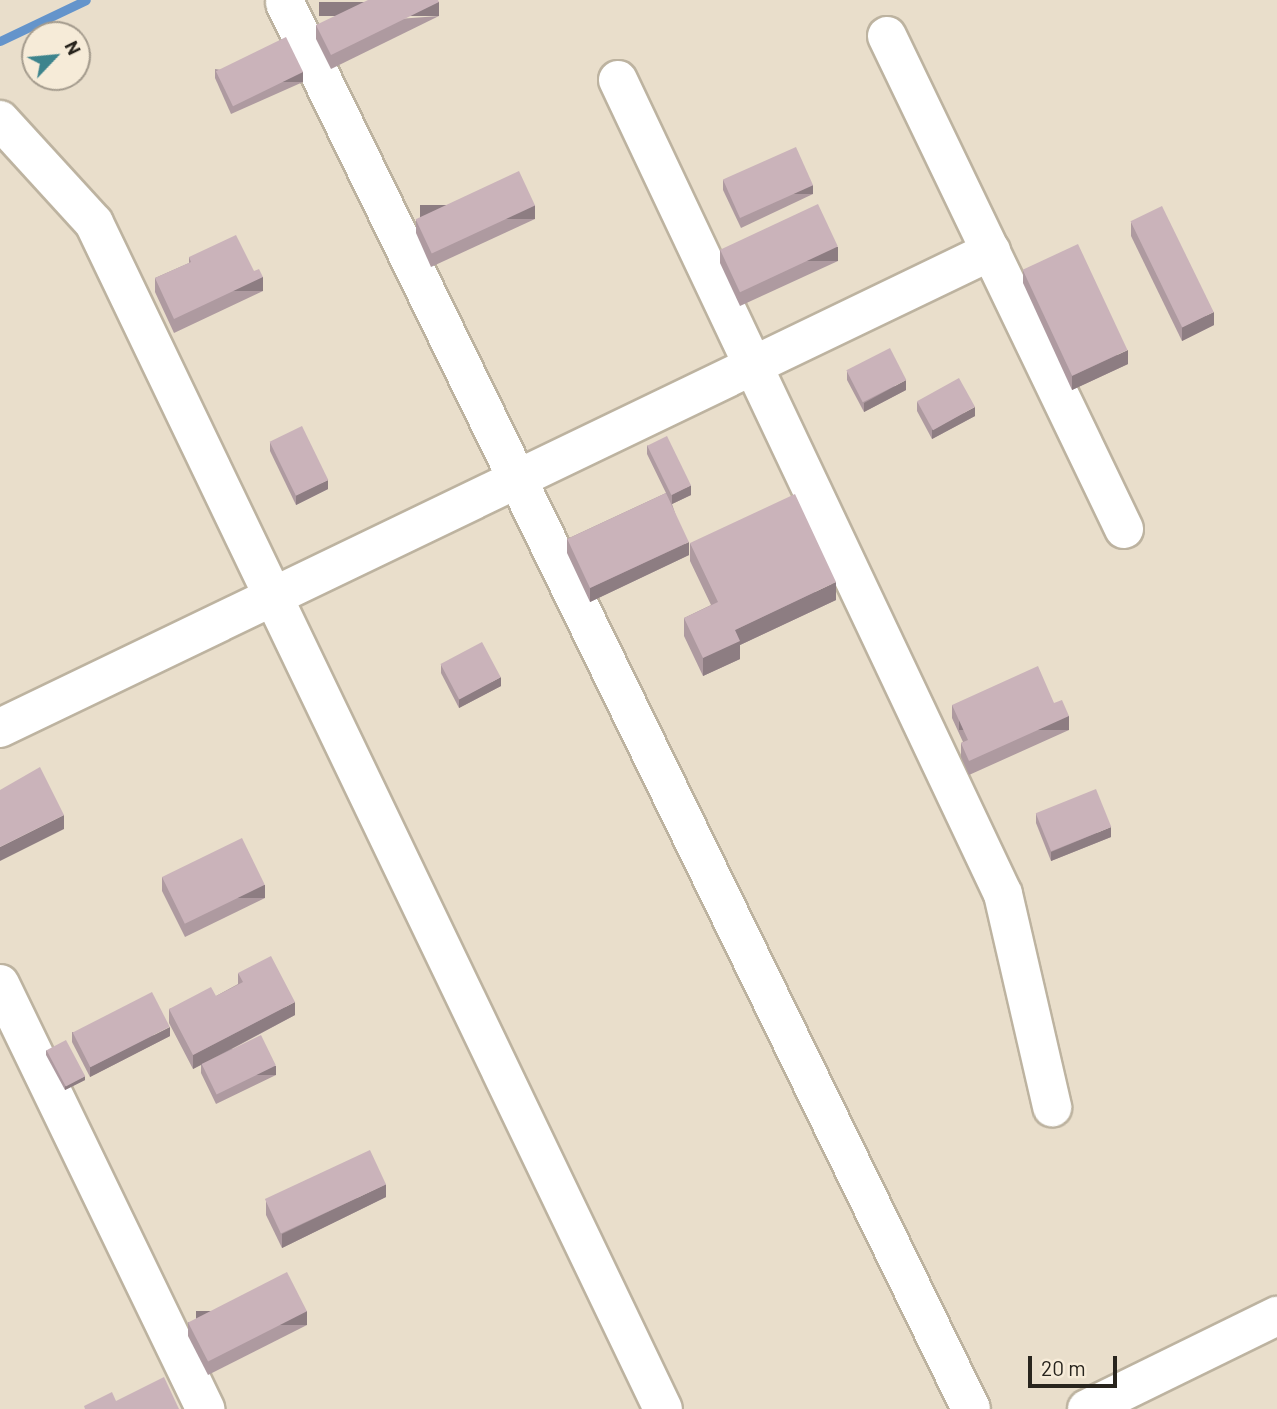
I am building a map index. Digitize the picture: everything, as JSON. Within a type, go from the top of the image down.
[{"type":"street","points":[[285,3],[971,1409]]},
{"type":"street","points":[[887,36],[1124,528]]},
{"type":"street","points":[[618,80],[1003,894],[1052,1107]]},
{"type":"street","points":[[0,120],[94,223],[663,1409]]},
{"type":"street","points":[[0,728],[991,251]]},
{"type":"street","points":[[0,984],[205,1409]]},
{"type":"street","points":[[1087,1409],[1277,1316]]},
{"type":"building","points":[[368,0],[439,2],[331,55],[316,25]]},
{"type":"building","points":[[286,37],[303,72],[233,106],[216,71]]},
{"type":"building","points":[[796,147],[813,185],[740,218],[723,180]]},
{"type":"building","points":[[519,171],[535,205],[432,254],[416,219]]},
{"type":"building","points":[[818,204],[838,247],[740,292],[720,250]]},
{"type":"building","points":[[1162,206],[1214,312],[1182,327],[1131,221]]},
{"type":"building","points":[[236,235],[254,271],[259,269],[263,277],[174,319],[155,278],[191,262],[189,257]]},
{"type":"building","points":[[1078,244],[1127,350],[1072,376],[1023,270]]},
{"type":"building","points":[[890,348],[906,380],[863,402],[846,370]]},
{"type":"building","points":[[959,378],[975,407],[933,430],[917,401]]},
{"type":"building","points":[[302,426],[328,480],[296,496],[270,442]]},
{"type":"building","points":[[667,436],[691,485],[671,495],[647,446]]},
{"type":"building","points":[[666,493],[689,542],[590,588],[567,539]]},
{"type":"building","points":[[795,494],[836,582],[735,630],[740,641],[703,658],[684,618],[718,602],[690,543]]},
{"type":"building","points":[[482,642],[501,677],[459,699],[441,664]]},
{"type":"building","points":[[1038,666],[1054,703],[1062,700],[1069,716],[969,761],[961,743],[968,740],[952,705]]},
{"type":"building","points":[[40,767],[64,815],[0,847],[0,790]]},
{"type":"building","points":[[1096,789],[1111,827],[1051,851],[1036,813]]},
{"type":"building","points":[[242,838],[265,885],[185,924],[162,877]]},
{"type":"building","points":[[271,956],[295,1002],[193,1055],[169,1009],[211,987],[216,996],[243,982],[238,973]]},
{"type":"building","points":[[152,992],[170,1027],[90,1067],[73,1032]]},
{"type":"building","points":[[261,1035],[276,1066],[217,1094],[202,1064]]},
{"type":"building","points":[[66,1040],[85,1076],[66,1087],[47,1050]]},
{"type":"building","points":[[370,1150],[386,1184],[281,1233],[265,1199]]},
{"type":"building","points":[[287,1272],[307,1311],[208,1362],[188,1322]]},
{"type":"building","points":[[164,1377],[179,1409],[85,1409],[84,1406],[112,1392],[116,1401]]},
{"type":"waterway","points":[[0,41],[86,0]]}]
